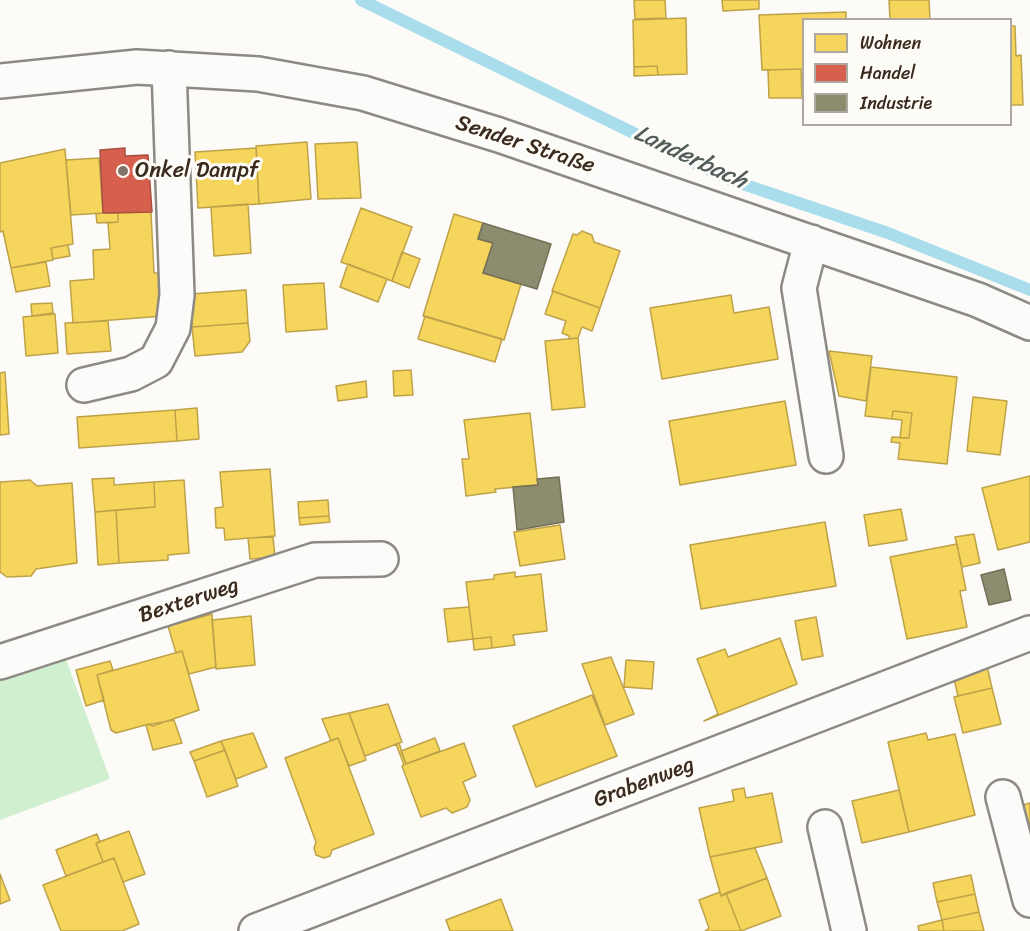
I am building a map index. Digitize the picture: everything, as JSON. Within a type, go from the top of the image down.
[{"type":"street","name":"Sender Straße","points":[[0,81],[137,67],[258,74],[363,93],[499,135],[811,242],[978,300],[1030,323]]},
{"type":"street","points":[[84,385],[131,374],[156,361],[172,328],[177,295],[169,69]]},
{"type":"street","points":[[811,242],[799,288],[826,456]]},
{"type":"street","name":"Bexterweg","points":[[0,663],[315,560],[381,559]]},
{"type":"street","name":"Grabenweg","points":[[256,931],[1030,633]]},
{"type":"street","points":[[1003,797],[1030,900]]},
{"type":"street","points":[[825,827],[849,931]]},
{"type":"green space","points":[[65,657],[110,779],[0,820],[0,678]]},
{"type":"building: Wohnen","points":[[634,0],[665,0],[666,18],[635,19]]},
{"type":"building: Wohnen","points":[[722,0],[759,0],[759,9],[723,11]]},
{"type":"building: Wohnen","points":[[889,0],[929,0],[930,18],[890,18]]},
{"type":"building: Wohnen","points":[[846,12],[846,18],[802,18],[802,69],[762,70],[759,15]]},
{"type":"building: Wohnen","points":[[686,18],[687,74],[658,75],[657,66],[634,67],[633,20]]},
{"type":"building: Wohnen","points":[[1012,26],[1015,26],[1016,56],[1021,55],[1023,105],[1012,105]]},
{"type":"building: Wohnen","points":[[657,66],[658,75],[634,76],[634,67]]},
{"type":"building: Wohnen","points":[[801,69],[802,98],[769,98],[768,70]]},
{"type":"building: Wohnen","points":[[307,142],[311,199],[259,204],[256,146]]},
{"type":"building: Wohnen","points":[[357,142],[361,198],[318,199],[315,144]]},
{"type":"building: Wohnen","points":[[256,148],[259,204],[198,208],[195,152]]},
{"type":"building: Wohnen","points":[[65,149],[73,244],[51,248],[53,260],[11,268],[3,231],[0,232],[0,163]]},
{"type":"building: Wohnen","points":[[99,158],[103,213],[71,215],[66,160]]},
{"type":"building: Wohnen","points":[[248,204],[251,253],[214,256],[211,207]]},
{"type":"building: Wohnen","points":[[361,208],[412,227],[392,281],[341,262]]},
{"type":"building: Wohnen","points":[[151,212],[154,273],[161,273],[164,316],[73,323],[70,281],[94,279],[93,250],[110,249],[108,223],[118,222],[118,213]]},
{"type":"building: Wohnen","points":[[118,213],[118,222],[97,223],[96,214]]},
{"type":"building: Wohnen","points":[[454,214],[483,223],[478,239],[493,243],[483,273],[521,284],[504,340],[423,316]]},
{"type":"building: Wohnen","points":[[582,231],[592,235],[594,242],[620,251],[600,308],[552,291],[573,234],[577,235]]},
{"type":"building: Wohnen","points":[[68,245],[70,256],[53,259],[51,248]]},
{"type":"building: Wohnen","points":[[402,252],[420,259],[409,288],[392,281]]},
{"type":"building: Wohnen","points":[[46,262],[50,286],[16,292],[11,268]]},
{"type":"building: Wohnen","points":[[348,264],[387,279],[378,302],[340,287]]},
{"type":"building: Wohnen","points":[[324,283],[327,329],[286,332],[283,285]]},
{"type":"building: Wohnen","points":[[246,290],[248,323],[192,327],[190,294]]},
{"type":"building: Wohnen","points":[[553,291],[600,308],[592,331],[582,327],[578,338],[569,339],[569,336],[562,333],[566,321],[545,314]]},
{"type":"building: Wohnen","points":[[731,295],[734,313],[769,307],[778,359],[662,379],[650,308]]},
{"type":"building: Wohnen","points":[[52,303],[53,313],[32,316],[31,304]]},
{"type":"building: Wohnen","points":[[55,314],[58,353],[26,356],[23,317]]},
{"type":"building: Wohnen","points":[[425,316],[502,339],[495,362],[418,339]]},
{"type":"building: Wohnen","points":[[108,321],[111,351],[67,354],[65,323]]},
{"type":"building: Wohnen","points":[[248,323],[250,341],[242,352],[195,356],[192,327]]},
{"type":"building: Wohnen","points":[[578,338],[585,407],[552,410],[545,341]]},
{"type":"building: Wohnen","points":[[829,351],[872,356],[866,401],[839,396]]},
{"type":"building: Wohnen","points":[[871,367],[957,377],[947,464],[898,459],[900,443],[891,442],[892,437],[909,438],[912,413],[893,411],[892,419],[865,416]]},
{"type":"building: Wohnen","points":[[411,370],[413,395],[394,396],[393,371]]},
{"type":"building: Wohnen","points":[[5,372],[9,434],[0,435],[0,373]]},
{"type":"building: Wohnen","points":[[366,381],[367,397],[338,401],[336,386]]},
{"type":"building: Wohnen","points":[[973,397],[1007,401],[1000,455],[967,451]]},
{"type":"building: Wohnen","points":[[785,401],[796,465],[680,485],[669,421]]},
{"type":"building: Wohnen","points":[[197,408],[199,439],[177,441],[175,410]]},
{"type":"building: Wohnen","points":[[175,410],[177,441],[79,448],[77,417]]},
{"type":"building: Wohnen","points":[[893,411],[912,413],[909,438],[900,438],[902,420],[892,419]]},
{"type":"building: Wohnen","points":[[530,413],[538,485],[495,489],[496,492],[466,496],[462,459],[469,459],[464,420]]},
{"type":"building: Wohnen","points":[[270,469],[275,536],[225,540],[224,528],[216,528],[215,508],[223,507],[220,472]]},
{"type":"building: Wohnen","points":[[1030,476],[1030,542],[998,550],[982,488]]},
{"type":"building: Wohnen","points":[[114,478],[114,485],[154,482],[155,507],[95,512],[92,479]]},
{"type":"building: Wohnen","points":[[30,480],[37,486],[72,483],[77,563],[36,569],[31,576],[7,577],[0,572],[0,482]]},
{"type":"building: Wohnen","points":[[184,480],[189,553],[168,555],[168,560],[119,563],[116,510],[155,507],[154,482]]},
{"type":"building: Wohnen","points":[[328,500],[329,516],[299,518],[298,502]]},
{"type":"building: Wohnen","points":[[901,509],[907,540],[869,546],[864,515]]},
{"type":"building: Wohnen","points":[[116,510],[119,563],[98,565],[95,512]]},
{"type":"building: Wohnen","points":[[329,516],[330,522],[300,525],[299,518]]},
{"type":"building: Wohnen","points":[[825,522],[836,586],[701,609],[690,545]]},
{"type":"building: Wohnen","points":[[560,525],[565,559],[520,566],[514,532]]},
{"type":"building: Wohnen","points":[[974,534],[980,563],[962,567],[955,537]]},
{"type":"building: Wohnen","points":[[273,537],[275,557],[250,559],[248,538]]},
{"type":"building: Wohnen","points":[[957,544],[966,590],[960,591],[967,627],[907,639],[890,557]]},
{"type":"building: Wohnen","points":[[515,572],[515,577],[541,574],[547,631],[513,635],[515,645],[492,648],[491,637],[473,639],[466,582],[494,579],[494,575]]},
{"type":"building: Wohnen","points":[[469,607],[473,639],[448,642],[444,609]]},
{"type":"building: Wohnen","points":[[212,614],[216,667],[189,674],[182,651],[176,653],[168,626]]},
{"type":"building: Wohnen","points":[[251,616],[255,665],[216,669],[212,620]]},
{"type":"building: Wohnen","points":[[816,617],[823,656],[802,660],[795,621]]},
{"type":"building: Wohnen","points":[[491,637],[492,648],[474,650],[473,639]]},
{"type":"building: Wohnen","points":[[780,638],[797,684],[704,721],[718,714],[697,659],[725,649],[728,657]]},
{"type":"building: Wohnen","points":[[182,651],[199,710],[153,726],[149,724],[116,733],[111,730],[97,675]]},
{"type":"building: Wohnen","points":[[611,657],[634,714],[605,725],[582,664]]},
{"type":"building: Wohnen","points":[[626,660],[654,662],[652,689],[624,687]]},
{"type":"building: Wohnen","points":[[110,661],[113,670],[97,675],[104,700],[86,706],[76,670]]},
{"type":"building: Wohnen","points":[[987,666],[992,688],[958,696],[954,679]]},
{"type":"building: Wohnen","points":[[992,688],[1001,724],[963,733],[954,697]]},
{"type":"building: Wohnen","points":[[592,695],[617,756],[536,787],[513,726]]},
{"type":"building: Wohnen","points":[[388,704],[402,742],[365,756],[349,713]]},
{"type":"building: Wohnen","points":[[349,713],[366,760],[349,766],[338,738],[331,741],[322,719]]},
{"type":"building: Wohnen","points":[[174,720],[182,743],[153,750],[146,725]]},
{"type":"building: Wohnen","points":[[253,733],[267,767],[236,779],[221,741]]},
{"type":"building: Wohnen","points":[[926,733],[928,740],[955,734],[975,815],[909,832],[888,742]]},
{"type":"building: Wohnen","points":[[338,738],[374,834],[332,850],[330,856],[324,858],[316,855],[314,848],[316,842],[285,758]]},
{"type":"building: Wohnen","points":[[435,738],[440,751],[406,764],[401,751]]},
{"type":"building: Wohnen","points":[[221,741],[225,750],[194,761],[190,752]]},
{"type":"building: Wohnen","points":[[399,743],[406,764],[464,743],[476,776],[463,782],[470,800],[467,807],[452,813],[446,808],[421,817],[402,766],[404,765],[396,744]]},
{"type":"building: Wohnen","points":[[225,750],[238,786],[207,797],[194,761]]},
{"type":"building: Wohnen","points":[[744,788],[746,798],[772,793],[782,842],[710,857],[699,808],[734,801],[732,790]]},
{"type":"building: Wohnen","points":[[899,790],[909,832],[862,843],[852,801]]},
{"type":"building: Wohnen","points":[[1030,803],[1030,831],[1027,831],[1020,806]]},
{"type":"building: Wohnen","points":[[129,831],[145,874],[123,882],[114,858],[103,862],[96,843]]},
{"type":"building: Wohnen","points":[[97,834],[100,842],[96,843],[103,862],[66,876],[56,850]]},
{"type":"building: Wohnen","points":[[755,848],[767,878],[721,896],[710,857]]},
{"type":"building: Wohnen","points":[[114,858],[139,924],[122,931],[61,931],[43,885]]},
{"type":"building: Wohnen","points":[[0,874],[10,900],[0,904]]},
{"type":"building: Wohnen","points":[[971,875],[975,894],[937,902],[933,883]]},
{"type":"building: Wohnen","points":[[767,878],[781,916],[741,931],[726,893]]},
{"type":"building: Wohnen","points":[[720,892],[721,896],[726,893],[741,931],[705,931],[709,928],[699,900]]},
{"type":"building: Wohnen","points":[[975,894],[979,912],[942,920],[937,902]]},
{"type":"building: Wohnen","points":[[501,899],[513,931],[450,931],[446,920]]},
{"type":"building: Wohnen","points":[[979,912],[984,931],[944,931],[942,920]]},
{"type":"building: Wohnen","points":[[942,920],[944,931],[919,931],[918,926]]},
{"type":"building: Handel","points":[[125,148],[125,156],[148,155],[152,212],[103,213],[100,150]]},
{"type":"building: Industrie","points":[[483,223],[551,244],[537,289],[483,273],[493,243],[478,239]]},
{"type":"building: Industrie","points":[[559,477],[564,522],[517,530],[513,487],[538,485],[537,479]]},
{"type":"building: Industrie","points":[[1004,569],[1011,600],[989,605],[981,575]]},
{"type":"waterway","name":"Landerbach","points":[[361,0],[728,179],[888,233],[1030,290]]},
{"type":"place","name":"Onkel Dampf","points":[[123,171]]}]
